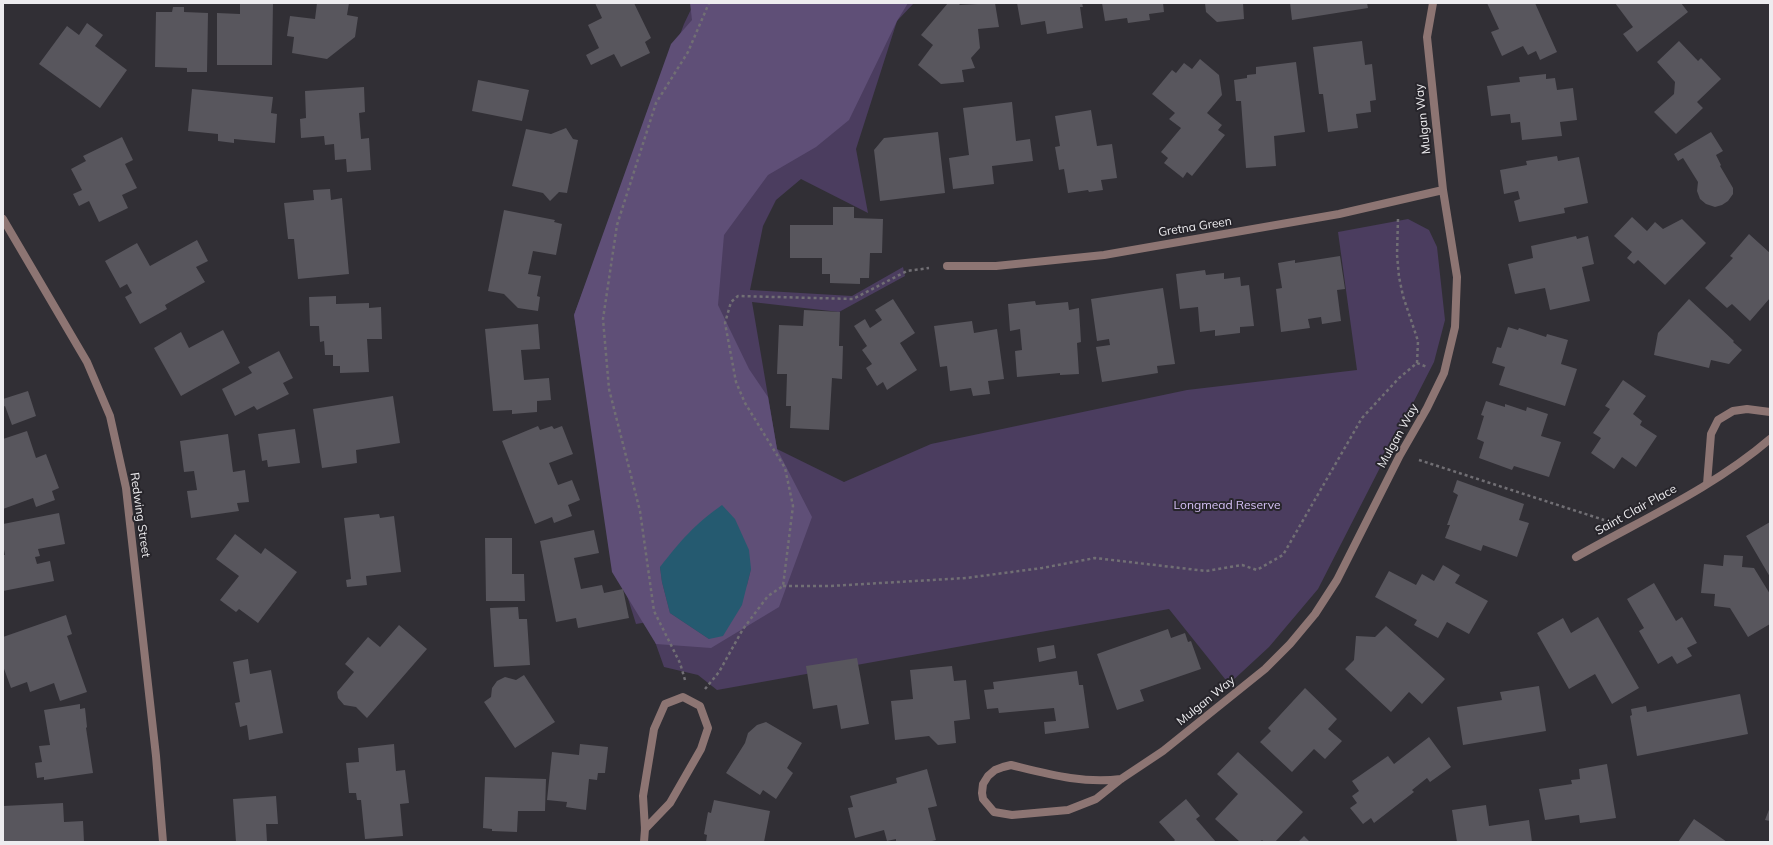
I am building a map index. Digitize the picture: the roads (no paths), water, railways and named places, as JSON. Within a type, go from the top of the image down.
[{"type":"street","name":"Mulgan Way","points":[[1121,779],[1101,782],[1084,780],[1011,766],[1003,767],[988,776],[983,784],[982,793],[988,806],[994,812],[1012,815],[1068,810],[1096,799],[1121,779],[1163,751],[1265,669],[1290,644],[1315,614],[1337,580],[1400,455],[1427,408],[1444,373],[1455,327],[1457,277],[1443,190],[1427,37],[1433,3]]},
{"type":"street","name":"Gretna Green","points":[[947,266],[996,266],[1104,255],[1273,227],[1339,214],[1394,200],[1443,190]]},
{"type":"street","name":"Redwing Street","points":[[3,219],[87,362],[110,416],[126,488],[156,756],[163,842]]},
{"type":"street","points":[[1707,484],[1711,434],[1718,420],[1733,411],[1748,409],[1770,412]]},
{"type":"street","name":"Saint Clair Place","points":[[1576,557],[1707,484],[1751,455],[1770,439]]},
{"type":"street","points":[[644,842],[645,829],[643,796],[654,729],[665,704],[683,697],[700,706],[708,728],[701,749],[670,803],[645,829]]},
{"type":"water","points":[[722,505],[735,519],[749,550],[751,569],[742,605],[723,636],[709,639],[670,613],[662,582],[660,567],[688,533],[703,519]]},
{"type":"park label","name":"Longmead Reserve","points":[[1227,505]]}]
